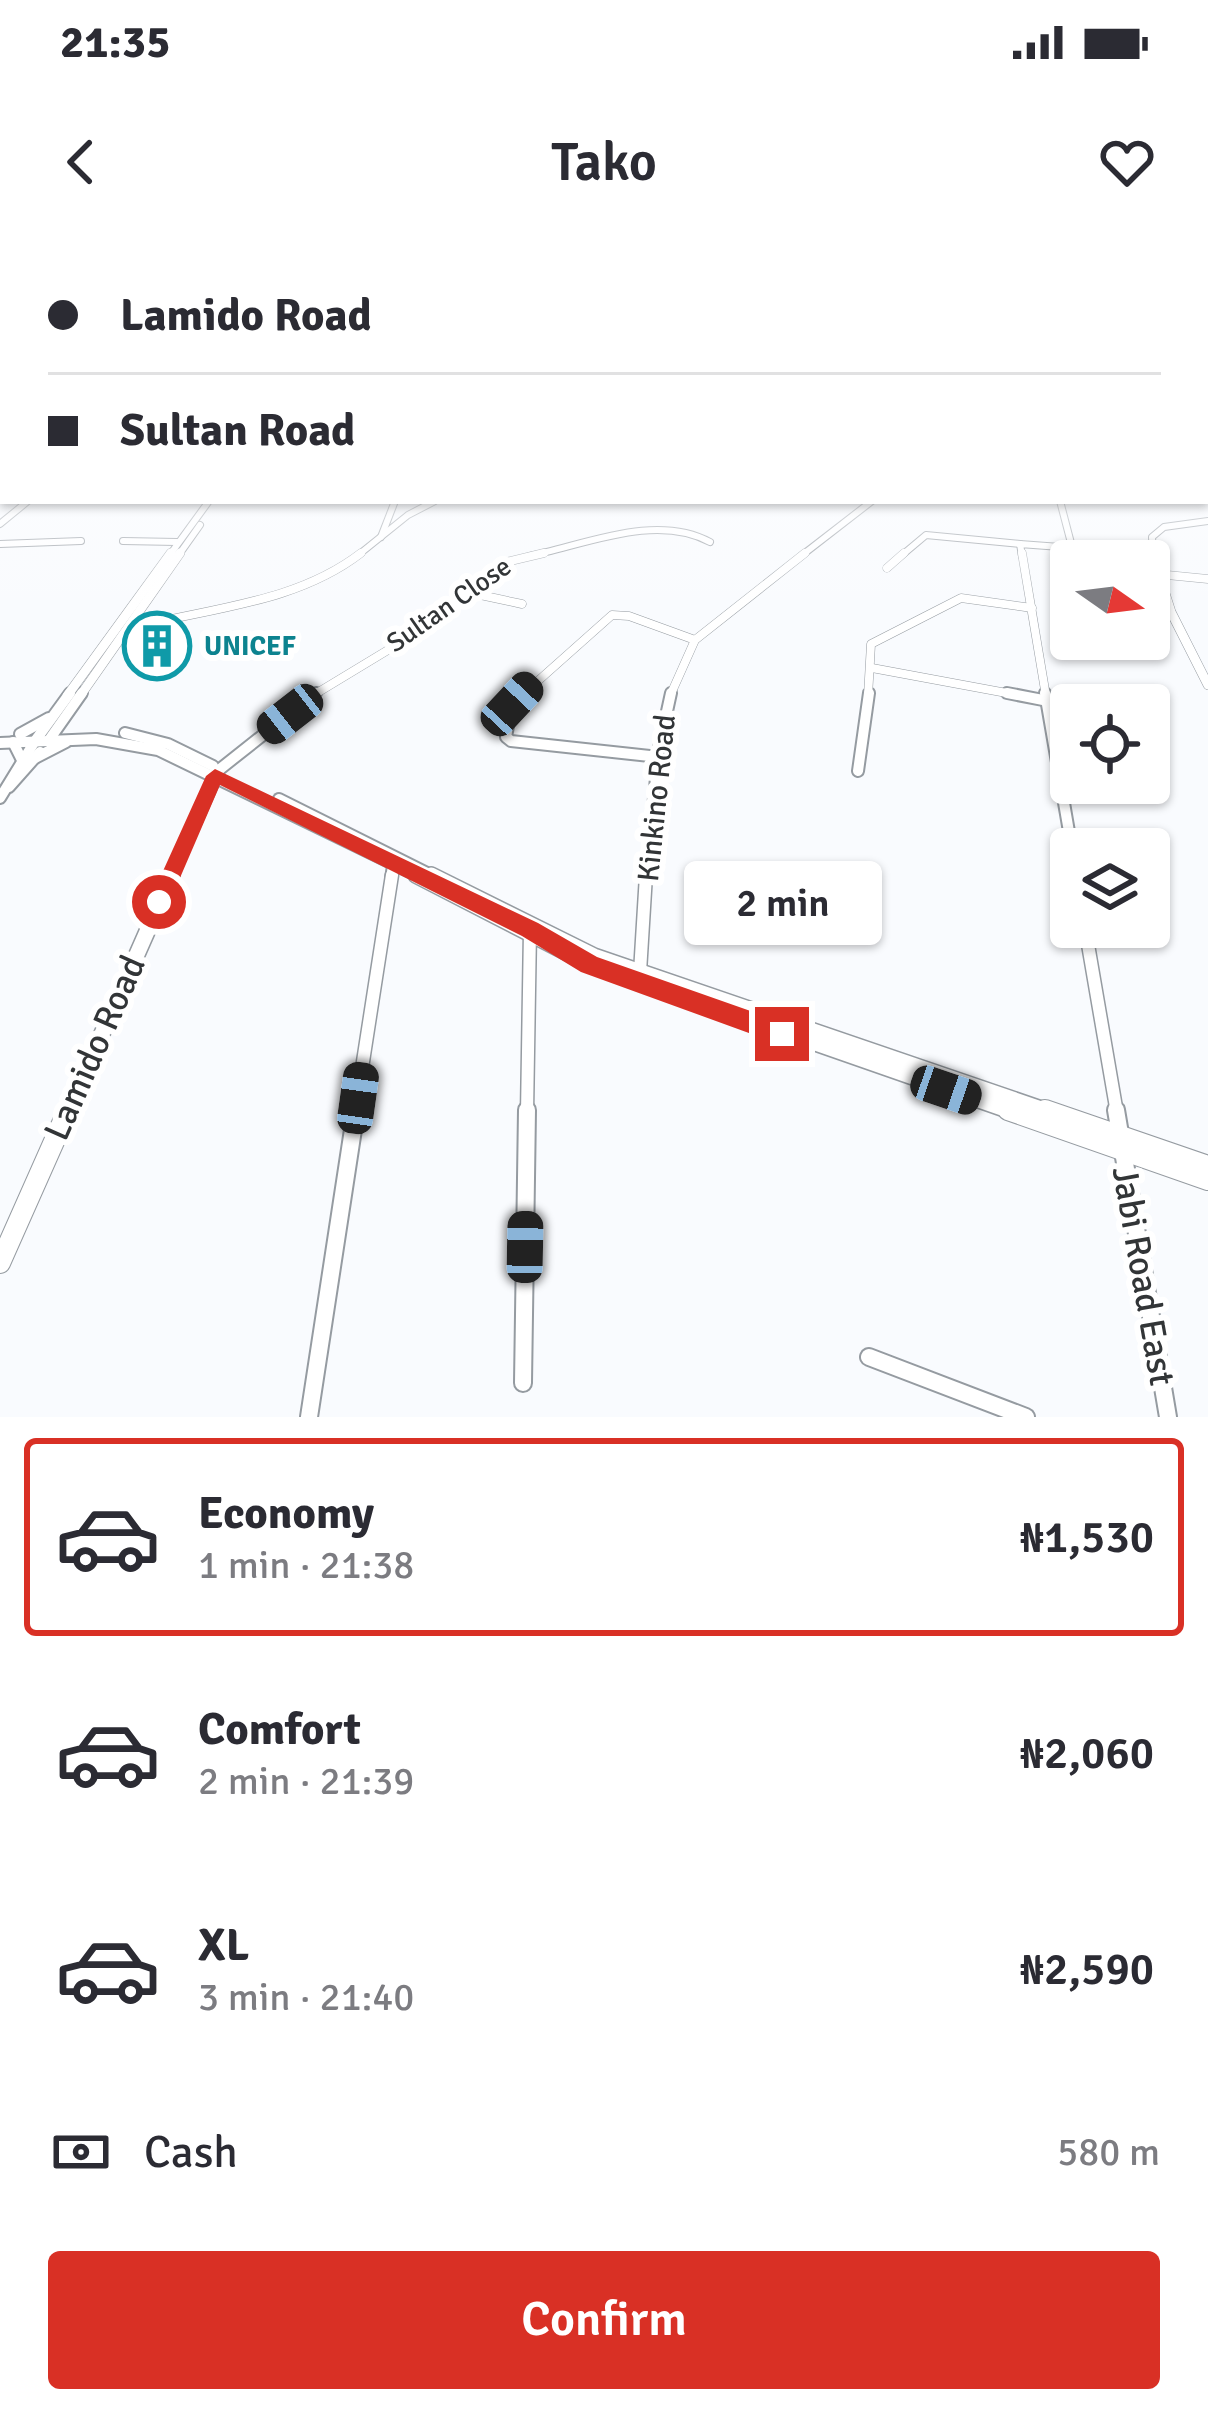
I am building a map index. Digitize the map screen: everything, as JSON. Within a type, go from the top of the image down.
[{"type":"street","points":[[0,524],[24,504]]},
{"type":"street","points":[[8,739],[61,715],[128,629],[177,542],[209,504]]},
{"type":"street","points":[[3,793],[210,504]]},
{"type":"street","points":[[381,537],[394,504]]},
{"type":"street","points":[[128,629],[287,591],[335,571],[429,504]]},
{"type":"street","name":"Kinkino Road","points":[[640,972],[659,757],[676,668],[694,640],[868,504]]},
{"type":"street","points":[[887,568],[926,536],[1060,548],[1071,543],[1061,504]]},
{"type":"street","points":[[1153,540],[1157,531],[1208,520]]},
{"type":"street","name":"Sultan Close","points":[[217,772],[325,686],[421,630],[506,562],[656,528],[686,530],[710,542]]},
{"type":"street","points":[[0,544],[81,541]]},
{"type":"street","points":[[123,541],[177,542]]},
{"type":"street","points":[[1020,544],[1069,828]]},
{"type":"street","points":[[1170,575],[1208,579]]},
{"type":"street","points":[[471,593],[522,604]]},
{"type":"street","points":[[858,771],[871,644],[961,598],[1032,608]]},
{"type":"street","points":[[1170,602],[1208,685]]},
{"type":"street","points":[[659,757],[511,741],[506,737],[512,704],[612,615],[629,616],[694,640]]},
{"type":"street","points":[[135,617],[162,619]]},
{"type":"street","points":[[872,668],[1048,701]]},
{"type":"street","points":[[61,715],[76,735]]},
{"type":"street","points":[[28,759],[76,735]]},
{"type":"street","points":[[8,739],[76,735],[136,743],[217,772],[594,956],[783,1028]]},
{"type":"street","points":[[8,739],[28,759]]},
{"type":"street","points":[[217,772],[393,866],[530,925],[589,964],[1119,1143],[1208,1180]]},
{"type":"street","name":"Lamido Road","points":[[0,1262],[217,772]]},
{"type":"street","points":[[309,1417],[393,866]]},
{"type":"street","points":[[524,1383],[530,925]]},
{"type":"street","name":"Jabi Road East","points":[[1088,948],[1168,1417]]},
{"type":"street","points":[[1119,1143],[1208,1166]]},
{"type":"street","points":[[869,1357],[1026,1417]]},
{"type":"place","name":"UNICEF","points":[[157,646]]},
{"type":"route","points":[[159,902],[215,776],[530,930],[589,964],[782,1034]]}]
